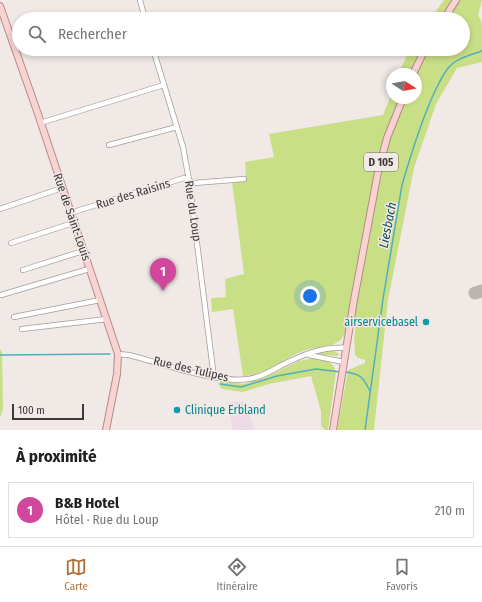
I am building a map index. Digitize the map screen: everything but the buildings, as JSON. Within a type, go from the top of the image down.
[{"type":"main road","points":[[448,12],[456,0]]},
{"type":"main road","name":"Rue de Saint-Louis","points":[[0,6],[12,41]]},
{"type":"main road","name":"Rue de Saint-Louis","points":[[17,56],[118,354],[117,374],[106,430]]},
{"type":"main road","points":[[416,68],[422,56]]},
{"type":"main road","name":"D 105","points":[[333,430],[354,300],[378,172],[387,138],[401,104]]},
{"type":"street","points":[[140,0],[143,12]]},
{"type":"street","name":"Rue du Loup","points":[[155,56],[183,147],[189,180],[213,370],[211,376]]},
{"type":"street","points":[[40,123],[164,85]]},
{"type":"street","points":[[109,145],[177,127]]},
{"type":"street","name":"Rue des Raisins","points":[[70,213],[184,178],[194,183],[244,179]]},
{"type":"street","points":[[0,209],[62,188]]},
{"type":"street","points":[[11,243],[73,223]]},
{"type":"street","points":[[23,270],[83,251]]},
{"type":"street","points":[[1,295],[89,270]]},
{"type":"street","points":[[14,317],[100,300]]},
{"type":"street","points":[[22,329],[107,319]]},
{"type":"street","name":"Rue des Tulipes","points":[[118,354],[129,355],[211,376],[240,380],[262,376],[300,356],[317,350],[328,348],[347,348]]},
{"type":"street","points":[[307,354],[344,364]]},
{"type":"shaded area","points":[[227,402],[245,402],[255,430],[233,430]]},
{"type":"green space","points":[[444,0],[482,0],[478,15],[482,23],[482,62],[457,68],[436,104],[414,168],[388,300],[374,430],[337,430],[348,370],[365,363],[365,360],[358,358],[355,355],[354,340],[356,320],[347,318],[344,334],[339,341],[335,343],[297,353],[260,373],[243,376],[233,309],[212,312],[211,298],[226,297],[225,279],[244,274],[232,182],[246,180],[245,162],[274,157],[269,134],[383,115],[387,104],[422,104],[422,68],[401,68],[407,56],[470,56],[470,12],[435,12]]},
{"type":"green space","points":[[0,349],[2,352],[3,408],[0,418]]},
{"type":"green space","points":[[333,350],[339,354],[338,356],[315,354],[319,351]]},
{"type":"green space","points":[[314,358],[328,361],[333,365],[336,372],[328,430],[325,430],[321,426],[321,411],[311,376],[269,384],[243,392],[222,389],[220,387],[221,381],[244,384],[263,378],[299,361]]},
{"type":"waterway","name":"Liesbach","points":[[470,55],[482,51]]},
{"type":"waterway","name":"Liesbach","points":[[365,430],[383,299],[402,185],[425,114],[441,79],[452,64],[467,56]]},
{"type":"waterway","points":[[0,355],[110,354]]},
{"type":"waterway","points":[[220,384],[241,387],[277,376],[316,369],[341,372]]},
{"type":"waterway","points":[[345,372],[361,377],[370,391]]},
{"type":"taxiway","points":[[475,293],[482,291]]},
{"type":"place","name":"B&B Hotel","points":[[163,291]]},
{"type":"place","name":"airservicebasel","points":[[426,322]]},
{"type":"place","name":"Clinique Erbland","points":[[177,410]]}]
